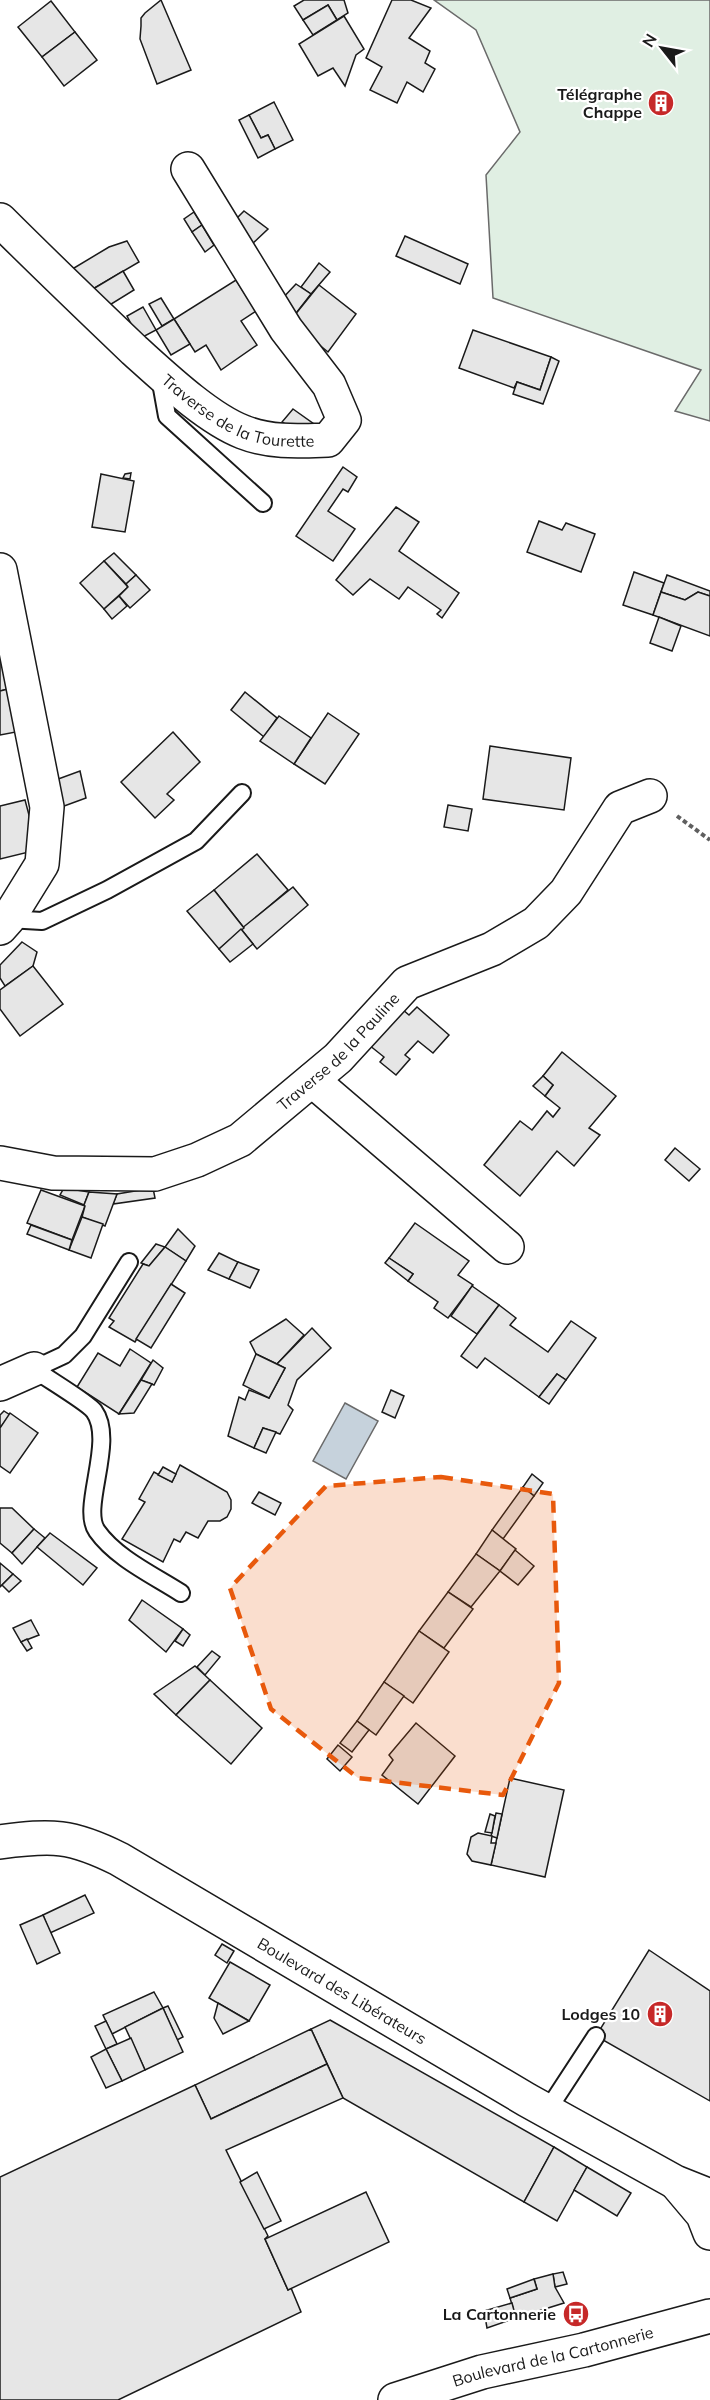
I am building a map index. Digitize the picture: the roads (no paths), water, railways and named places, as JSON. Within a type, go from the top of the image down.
[{"type":"street","name":"Traverse de la Tourette","points":[[0,220],[85,304],[202,408],[242,432],[283,442],[328,440],[344,420],[329,385],[286,329],[188,169]]},
{"type":"street","points":[[0,570],[46,807],[42,864],[4,924]]},
{"type":"street","name":"Traverse de la Pauline","points":[[0,1163],[52,1173],[154,1174],[197,1160],[240,1140],[338,1058],[407,983],[492,949],[536,924],[566,892],[621,808],[650,796]]},
{"type":"street","points":[[312,1080],[507,1247]]},
{"type":"street","points":[[0,1384],[34,1370]]},
{"type":"street","name":"Boulevard des Libérateurs","points":[[0,1842],[49,1836],[87,1843],[119,1858],[547,2111],[675,2182],[710,2196]]},
{"type":"street","name":"Boulevard des Libérateurs","points":[[675,2182],[703,2215],[710,2233]]},
{"type":"street","name":"Boulevard de la Cartonnerie","points":[[395,2400],[482,2372],[584,2350],[710,2316]]},
{"type":"lane","points":[[160,373],[167,416],[263,503]]},
{"type":"lane","points":[[4,924],[42,921],[196,842],[242,793]]},
{"type":"lane","points":[[129,1262],[83,1336],[64,1355],[34,1370],[93,1410],[102,1430],[93,1510],[95,1529],[114,1549],[181,1593]]},
{"type":"lane","points":[[547,2111],[596,2036]]},
{"type":"place","name":"Télégraphe Chappe","points":[[661,103]]},
{"type":"place","name":"Lodges 10","points":[[660,2014]]},
{"type":"place","name":"La Cartonnerie","points":[[576,2314]]}]
